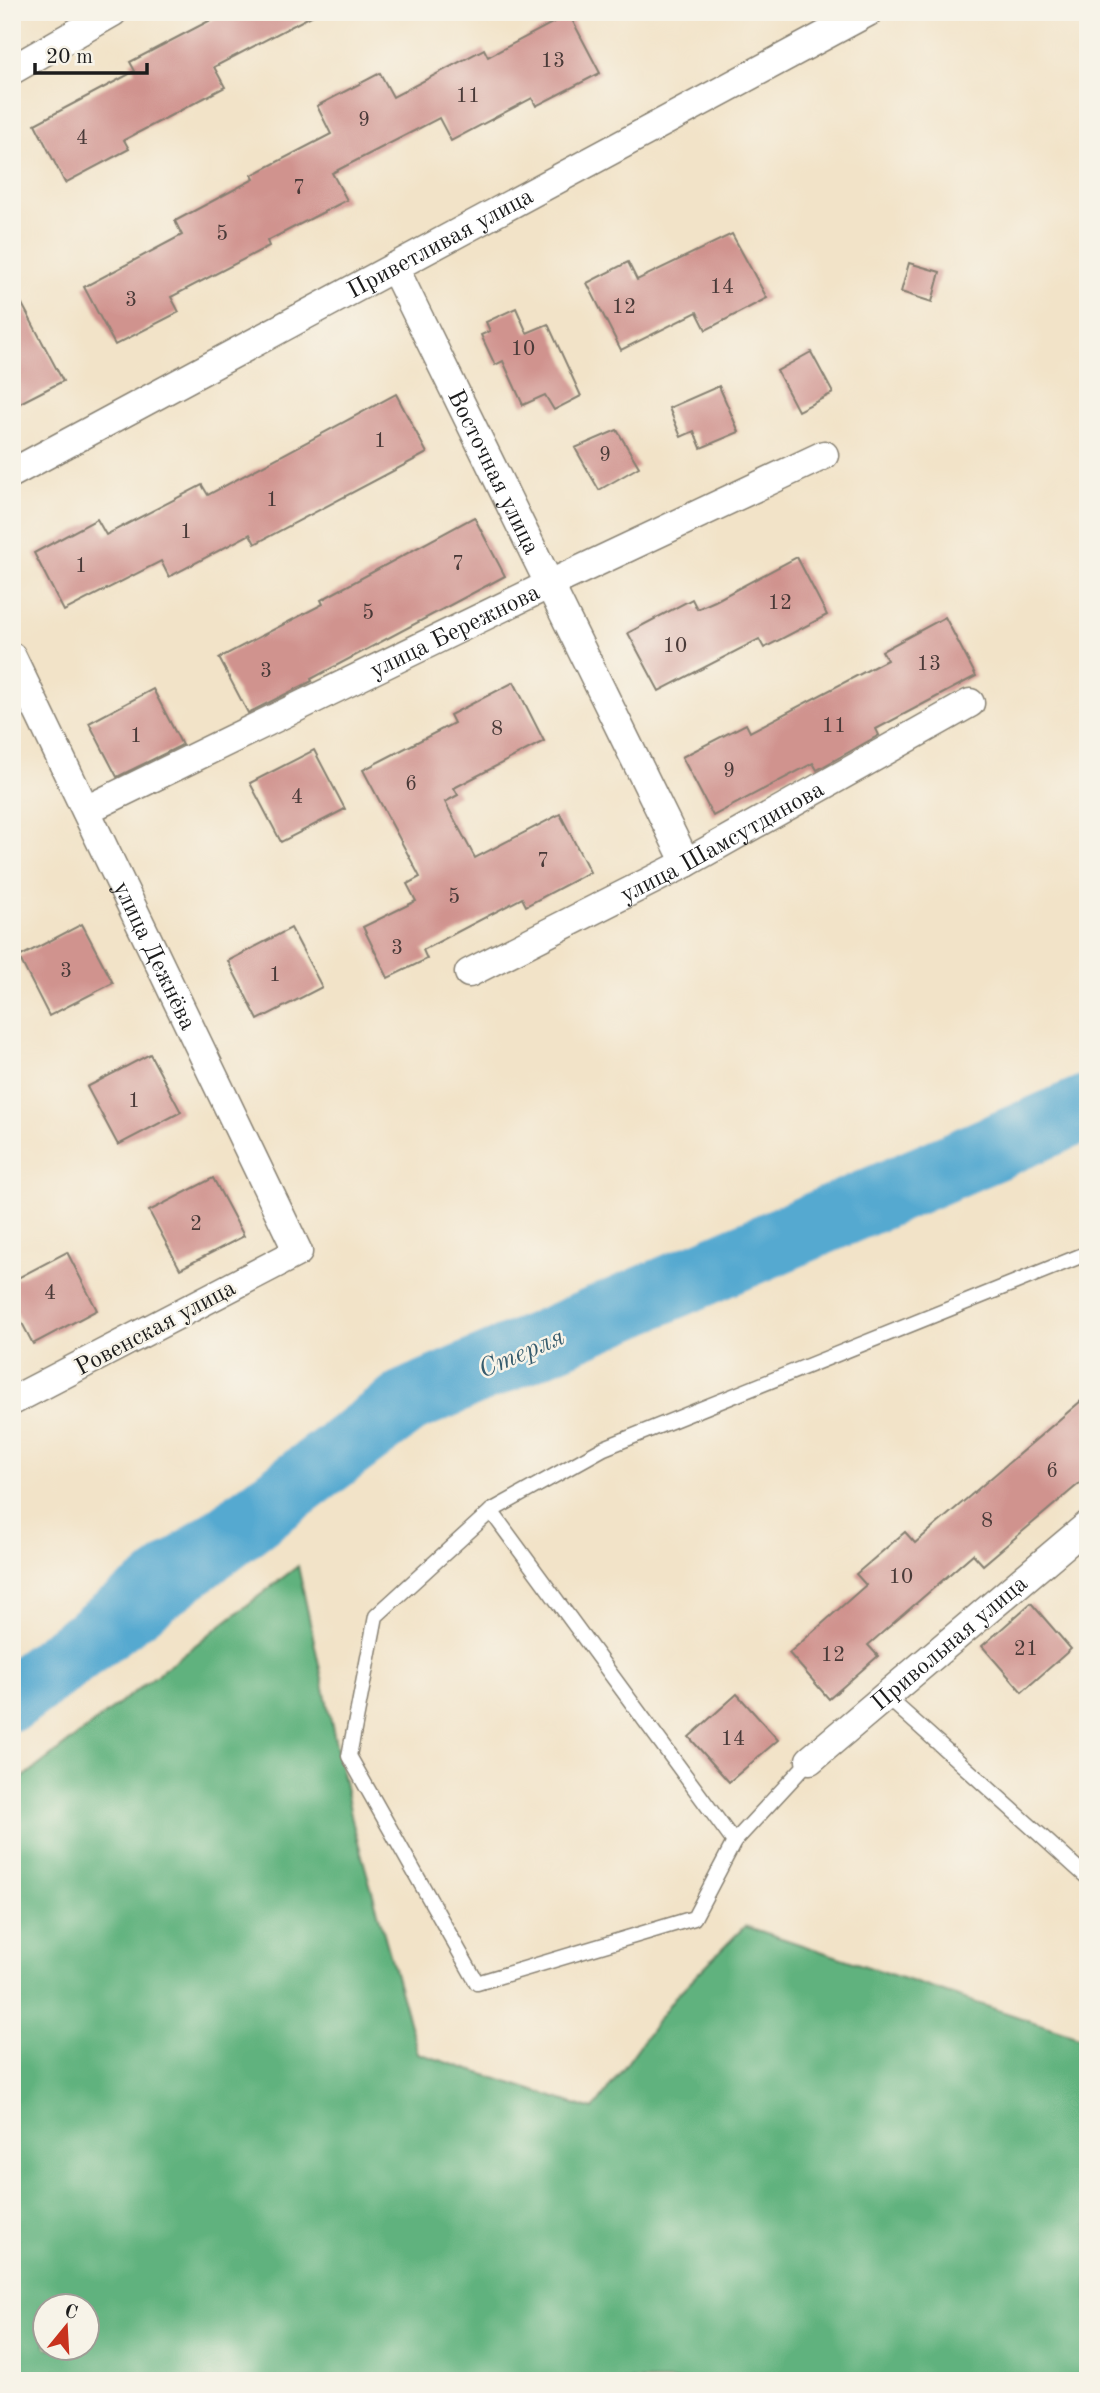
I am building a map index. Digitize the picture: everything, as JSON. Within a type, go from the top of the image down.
[{"type":"street","points":[[12,70],[113,12]]},
{"type":"street","name":"Приветливая улица","points":[[12,473],[868,12]]},
{"type":"street","name":"Восточная улица","points":[[394,267],[686,863]]},
{"type":"street","name":"улица Бережнова","points":[[86,810],[548,585],[824,455]]},
{"type":"street","name":"улица Дежнёва","points":[[12,657],[298,1252]]},
{"type":"street","name":"улица Шамсутдинова","points":[[469,973],[686,863],[970,703]]},
{"type":"street","name":"Ровенская улица","points":[[15,1392],[298,1252]]},
{"type":"street","name":"Привольная улица","points":[[810,1760],[1088,1525]]},
{"type":"lane","points":[[810,1760],[734,1842],[694,1917],[477,1983],[349,1756],[376,1616],[491,1511],[604,1448],[1088,1253]]},
{"type":"lane","points":[[491,1511],[734,1842]]},
{"type":"lane","points":[[886,1696],[1088,1878]]},
{"type":"green space","points":[[298,1566],[353,1824],[418,2053],[593,2110],[674,1998],[745,1926],[1088,2040],[1088,2381],[12,2381],[12,1786]]},
{"type":"building","points":[[226,12],[319,12],[214,67],[225,87],[124,140],[129,149],[65,183],[35,124],[135,71],[130,62]]},
{"type":"building","points":[[569,14],[600,73],[536,106],[532,98],[451,141],[439,118],[332,173],[347,200],[267,241],[269,246],[171,297],[179,312],[115,345],[84,287],[182,235],[175,221],[254,179],[252,175],[331,134],[317,106],[380,73],[393,97],[484,49],[488,57]]},
{"type":"building","points":[[732,234],[767,298],[706,330],[697,312],[621,350],[587,283],[628,262],[637,280]]},
{"type":"building","points":[[909,263],[940,272],[932,302],[901,292]]},
{"type":"building","points":[[12,285],[63,381],[12,407]]},
{"type":"building","points":[[516,308],[527,333],[548,324],[581,396],[554,410],[545,395],[523,405],[503,361],[495,365],[481,335],[490,331],[486,322]]},
{"type":"building","points":[[811,352],[833,393],[798,411],[777,371]]},
{"type":"building","points":[[719,386],[739,432],[701,448],[694,431],[681,437],[669,408]]},
{"type":"building","points":[[396,394],[427,453],[255,544],[250,534],[169,577],[161,561],[64,611],[34,553],[97,519],[106,535],[202,485],[208,495]]},
{"type":"building","points":[[617,430],[639,467],[599,490],[575,448]]},
{"type":"building","points":[[474,517],[505,576],[248,713],[219,658],[323,604],[321,600]]},
{"type":"building","points":[[797,557],[827,615],[764,648],[759,639],[659,691],[628,633],[692,599],[697,609],[715,601]]},
{"type":"building","points":[[945,617],[976,676],[876,729],[879,735],[817,770],[813,763],[713,816],[682,757],[746,724],[750,732],[887,660],[882,651]]},
{"type":"building","points":[[514,682],[544,741],[454,788],[458,795],[445,802],[475,858],[560,814],[590,872],[526,906],[522,898],[423,950],[427,959],[388,978],[363,927],[416,901],[407,884],[420,877],[363,770],[454,723],[450,715]]},
{"type":"building","points":[[153,689],[182,745],[117,777],[89,723]]},
{"type":"building","points":[[314,750],[345,809],[281,842],[250,783]]},
{"type":"building","points":[[82,924],[113,983],[49,1016],[19,957]]},
{"type":"building","points":[[291,928],[322,987],[258,1020],[228,961]]},
{"type":"building","points":[[150,1054],[181,1112],[118,1145],[87,1087]]},
{"type":"building","points":[[213,1178],[244,1236],[180,1269],[149,1211]]},
{"type":"building","points":[[67,1252],[97,1310],[33,1344],[12,1304],[12,1281]]},
{"type":"building","points":[[1088,1395],[1088,1476],[983,1565],[973,1554],[868,1645],[878,1656],[829,1699],[789,1653],[866,1585],[856,1574],[905,1532],[915,1543]]},
{"type":"building","points":[[1031,1603],[1071,1649],[1022,1692],[982,1646]]},
{"type":"building","points":[[737,1694],[778,1740],[729,1782],[689,1737]]},
{"type":"waterway","name":"Стерля","points":[[12,1698],[408,1401],[1088,1107]]}]
